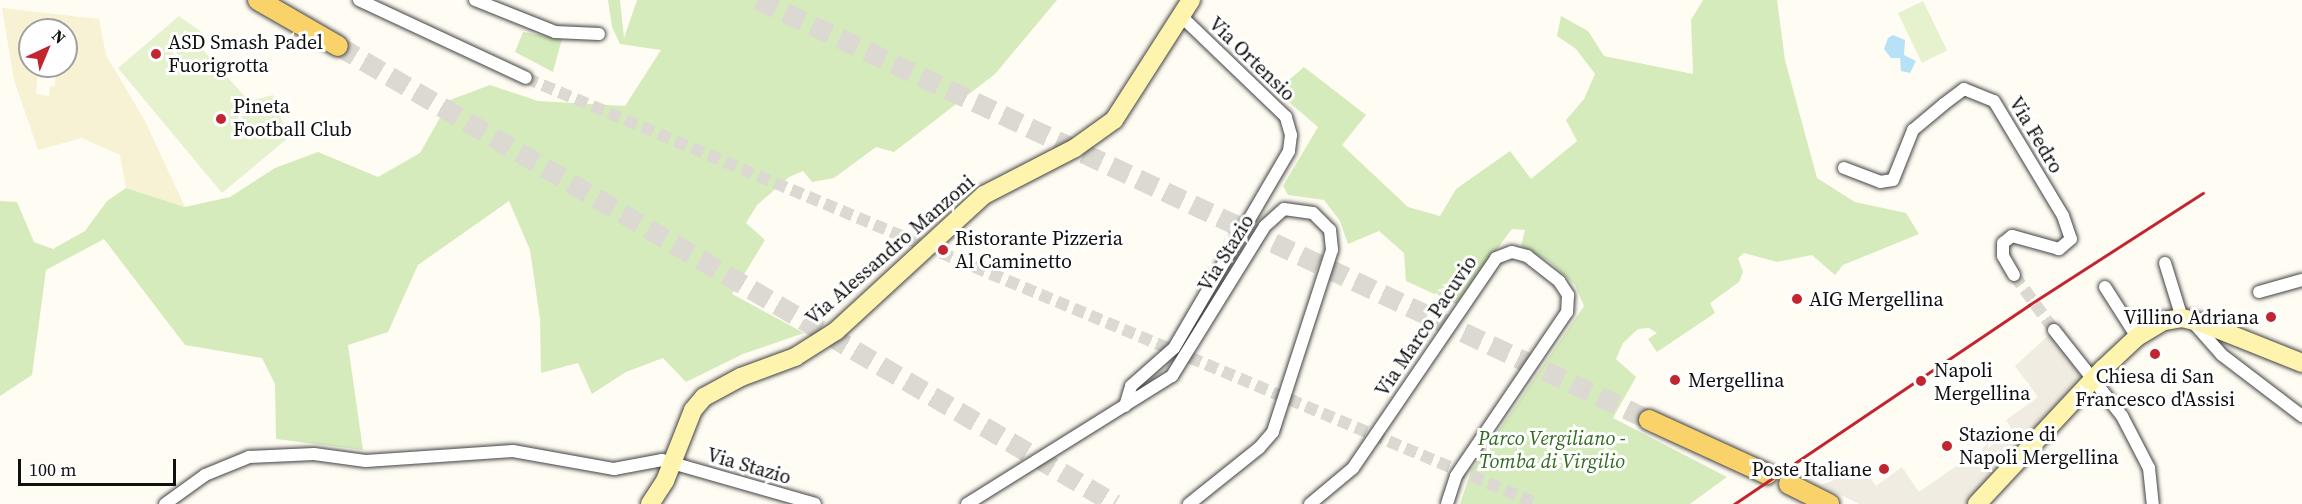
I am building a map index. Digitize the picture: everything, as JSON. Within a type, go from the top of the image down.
[{"type":"main road","points":[[258,0],[338,46]]},
{"type":"main road","points":[[1649,420],[1767,474]]},
{"type":"main road","points":[[1789,484],[1829,504]]},
{"type":"street","points":[[359,0],[526,78]]},
{"type":"street","points":[[475,0],[555,32],[599,34]]},
{"type":"street","name":"Via Alessandro Manzoni","points":[[650,504],[661,492],[693,410],[704,397],[741,377],[795,357],[836,331],[984,195],[1075,148],[1114,120],[1191,0]]},
{"type":"street","name":"Via Ortensio","points":[[1125,406],[1131,386],[1174,348],[1289,151],[1291,135],[1286,117],[1180,15]]},
{"type":"street","name":"Via Fedro","points":[[1844,168],[1880,182],[1893,180],[1913,130],[1944,104],[1964,89],[1994,101],[2063,216],[2071,239],[2058,249],[2012,236],[2003,243],[2002,256],[2014,275]]},
{"type":"street","name":"Via Stazio","points":[[967,504],[1161,385],[1180,367],[1255,239],[1274,215],[1284,208],[1301,208],[1323,221],[1333,238],[1332,250],[1273,432],[1259,448],[1189,504]]},
{"type":"street","name":"Via Marco Pacuvio","points":[[1310,504],[1353,468],[1496,258],[1512,252],[1527,256],[1559,281],[1568,295],[1567,312],[1456,476],[1447,504]]},
{"type":"street","points":[[2165,263],[2187,319],[2222,356],[2302,416]]},
{"type":"street","points":[[2259,292],[2302,280]]},
{"type":"street","points":[[2105,287],[2137,337]]},
{"type":"street","points":[[1977,504],[2092,380],[2137,337],[2164,321],[2187,319],[2296,363]]},
{"type":"street","points":[[2054,330],[2092,380],[2118,409],[2146,461],[2153,504]]},
{"type":"street","name":"Via Stazio","points":[[165,504],[205,475],[249,457],[314,454],[366,461],[513,451],[614,469],[662,460],[815,504]]},
{"type":"shaded area","points":[[2,8],[99,19],[106,55],[145,121],[185,207],[126,188],[120,155],[82,138],[38,150],[14,80]]},
{"type":"shaded area","points":[[2051,333],[2084,380],[1966,504],[1859,504],[1821,485],[1864,469],[1876,486],[1902,467],[1919,492],[2011,428],[2006,420],[2038,397],[2015,366]]},
{"type":"green space","points":[[608,0],[620,0],[624,38],[637,0],[1057,0],[995,74],[894,152],[876,147],[834,178],[812,182],[803,171],[789,177],[757,205],[746,223],[765,240],[732,294],[804,333],[743,354],[686,382],[663,358],[626,372],[592,394],[578,363],[541,373],[540,319],[530,250],[509,201],[418,265],[388,332],[348,345],[363,450],[276,439],[275,384],[262,358],[185,345],[104,239],[46,270],[32,375],[0,396],[0,201],[17,202],[34,242],[53,249],[85,231],[107,201],[126,188],[185,207],[230,197],[275,168],[318,152],[378,177],[420,153],[450,100],[490,85],[538,101],[625,106],[661,50],[620,44],[612,27]]},
{"type":"green space","name":"Parco Vergiliano - Tomba di Virgilio","points":[[1703,0],[1777,0],[1785,60],[1817,178],[1855,202],[1906,213],[1919,234],[1843,265],[1835,275],[1812,255],[1777,262],[1744,253],[1738,258],[1743,272],[1739,282],[1710,303],[1715,313],[1657,352],[1648,339],[1657,333],[1649,328],[1638,329],[1623,343],[1616,359],[1636,377],[1613,418],[1727,477],[1690,504],[1460,504],[1471,471],[1584,306],[1575,285],[1549,261],[1521,246],[1525,230],[1512,229],[1456,304],[1406,281],[1404,253],[1379,231],[1348,244],[1340,221],[1324,200],[1288,195],[1283,186],[1318,127],[1276,91],[1304,67],[1366,115],[1342,145],[1408,207],[1440,216],[1456,189],[1510,151],[1531,179],[1577,141],[1566,120],[1584,99],[1595,74],[1576,49],[1557,36],[1561,16],[1588,31],[1604,56],[1693,74],[1691,20]]},
{"type":"green space","points":[[1923,1],[1947,50],[1922,63],[1898,13]]},
{"type":"green space","name":"Pineta Football Club","points":[[179,16],[203,33],[194,40],[249,101],[273,95],[288,138],[222,193],[118,68]]},
{"type":"green space","points":[[523,32],[562,39],[553,72],[515,52]]},
{"type":"water","points":[[1893,35],[1905,40],[1904,55],[1916,61],[1910,73],[1901,71],[1900,58],[1891,58],[1884,49],[1888,38]]},
{"type":"tunnel","points":[[758,0],[1649,420]]},
{"type":"tunnel","points":[[338,46],[1115,504]]},
{"type":"tunnel","points":[[526,78],[1538,504]]},
{"type":"tunnel","points":[[2014,275],[2054,330]]},
{"type":"railway","points":[[1734,504],[2029,305],[2203,193]]},
{"type":"place","name":"ASD Smash Padel Fuorigrotta","points":[[156,54]]},
{"type":"place","name":"Pineta Football Club","points":[[221,119]]},
{"type":"place","name":"Ristorante Pizzeria Al Caminetto","points":[[943,250]]},
{"type":"place","name":"AIG Mergellina","points":[[1797,299]]},
{"type":"place","name":"Villino Adriana","points":[[2271,317]]},
{"type":"place","name":"Chiesa di San Francesco d'Assisi","points":[[2155,354]]},
{"type":"place","name":"Mergellina","points":[[1675,380]]},
{"type":"place","name":"Napoli Mergellina","points":[[1921,381]]},
{"type":"place","name":"Stazione di Napoli Mergellina","points":[[1947,446]]},
{"type":"place","name":"Poste Italiane","points":[[1884,469]]}]
